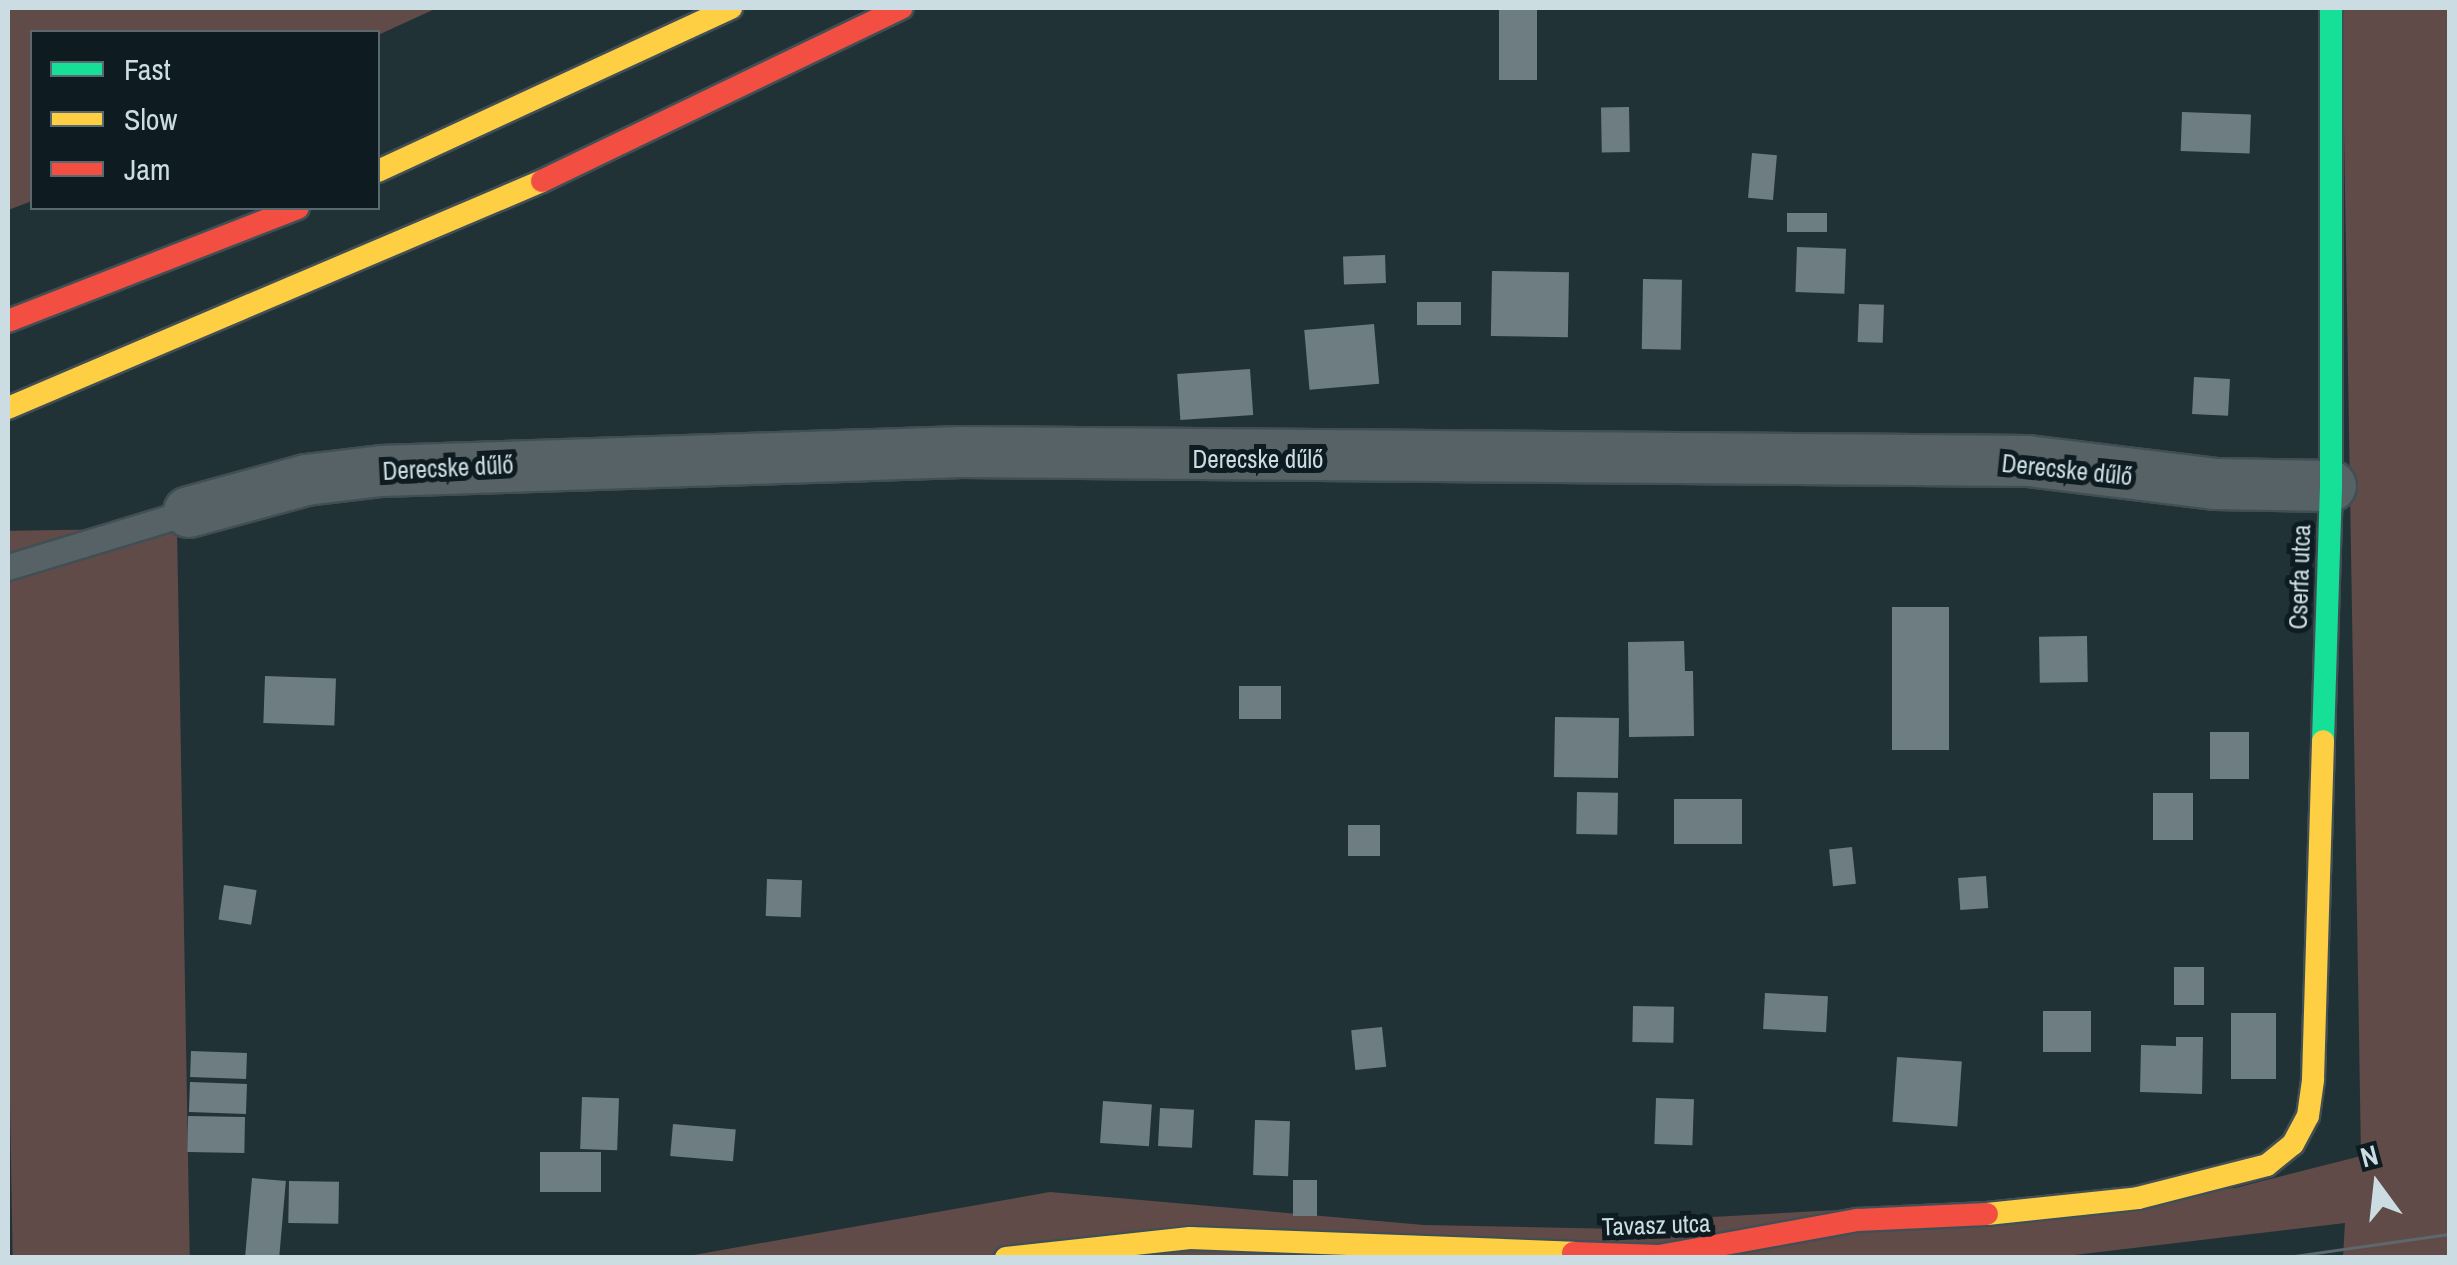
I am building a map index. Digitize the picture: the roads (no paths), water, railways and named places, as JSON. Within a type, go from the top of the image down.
[{"type":"main road","points":[[380,169],[730,8]]},
{"type":"main road","points":[[8,408],[584,163],[902,8]]},
{"type":"main road","name":"Cserfa utca","points":[[2293,1144],[2308,1116],[2313,1078],[2330,486],[2331,8]]},
{"type":"main road","points":[[8,321],[293,210]]},
{"type":"main road","name":"Tavasz utca","points":[[1006,1258],[1190,1238],[1659,1256],[1858,1220],[2045,1211],[2138,1198],[2266,1164],[2293,1144]]},
{"type":"street","name":"Derecske dűlő","points":[[189,512],[306,480],[381,471],[962,452],[1168,458],[2028,462],[2215,484],[2330,486]]},
{"type":"lane","points":[[8,567],[189,512]]},
{"type":"tram line","points":[[2281,1258],[2450,1234]]}]
